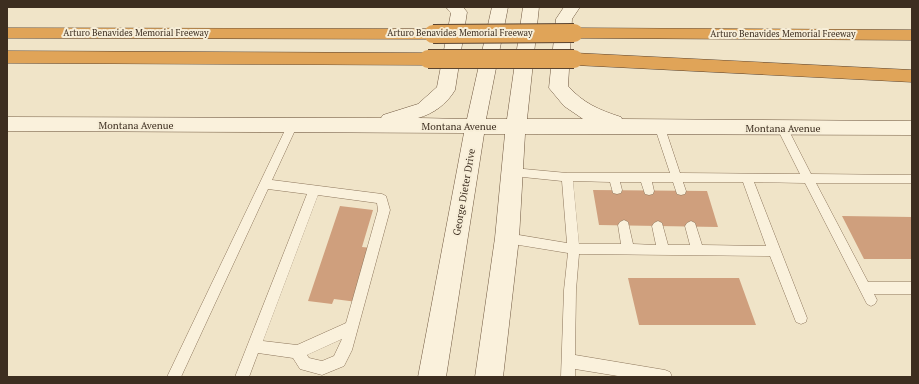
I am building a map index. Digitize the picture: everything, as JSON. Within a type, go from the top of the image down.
[{"type":"highway","name":"Arturo Benavides Memorial Freeway","points":[[7,33],[574,33],[912,35]]},
{"type":"highway","points":[[7,57],[582,59],[912,76]]},
{"type":"main road","points":[[370,127],[425,109],[446,90],[459,12],[454,7]]},
{"type":"main road","name":"George Dieter Drive","points":[[432,377],[475,126],[500,7]]},
{"type":"main road","points":[[489,377],[507,238],[516,126],[531,7]]},
{"type":"main road","points":[[572,7],[564,19],[558,88],[572,104],[592,116],[622,124],[660,128]]},
{"type":"main road","name":"Montana Avenue","points":[[7,124],[370,127],[516,126],[660,128],[912,128]]},
{"type":"lane","points":[[174,377],[292,126]]},
{"type":"lane","points":[[660,128],[681,191]]},
{"type":"lane","points":[[782,128],[871,300]]},
{"type":"lane","points":[[513,172],[567,177],[912,180]]},
{"type":"lane","points":[[567,177],[574,249],[570,290],[568,377]]},
{"type":"lane","points":[[614,177],[617,190]]},
{"type":"lane","points":[[646,178],[649,190]]},
{"type":"lane","points":[[746,178],[801,318]]},
{"type":"lane","points":[[265,184],[382,199],[384,210],[347,345],[338,361],[322,368],[305,364],[297,352]]},
{"type":"lane","points":[[242,377],[314,190]]},
{"type":"lane","points":[[624,225],[628,250]]},
{"type":"lane","points":[[658,226],[663,250]]},
{"type":"lane","points":[[691,226],[698,251]]},
{"type":"lane","points":[[507,238],[574,249],[774,251]]},
{"type":"lane","points":[[864,288],[912,288]]},
{"type":"lane","points":[[254,346],[297,352],[351,328]]},
{"type":"lane","points":[[569,362],[665,377]]},
{"type":"building","points":[[593,190],[707,191],[718,227],[599,225]]},
{"type":"building","points":[[340,206],[373,210],[362,247],[372,248],[357,302],[334,299],[332,304],[308,301]]},
{"type":"building","points":[[842,216],[912,217],[912,259],[864,259]]},
{"type":"building","points":[[628,278],[739,278],[756,325],[639,325]]}]
